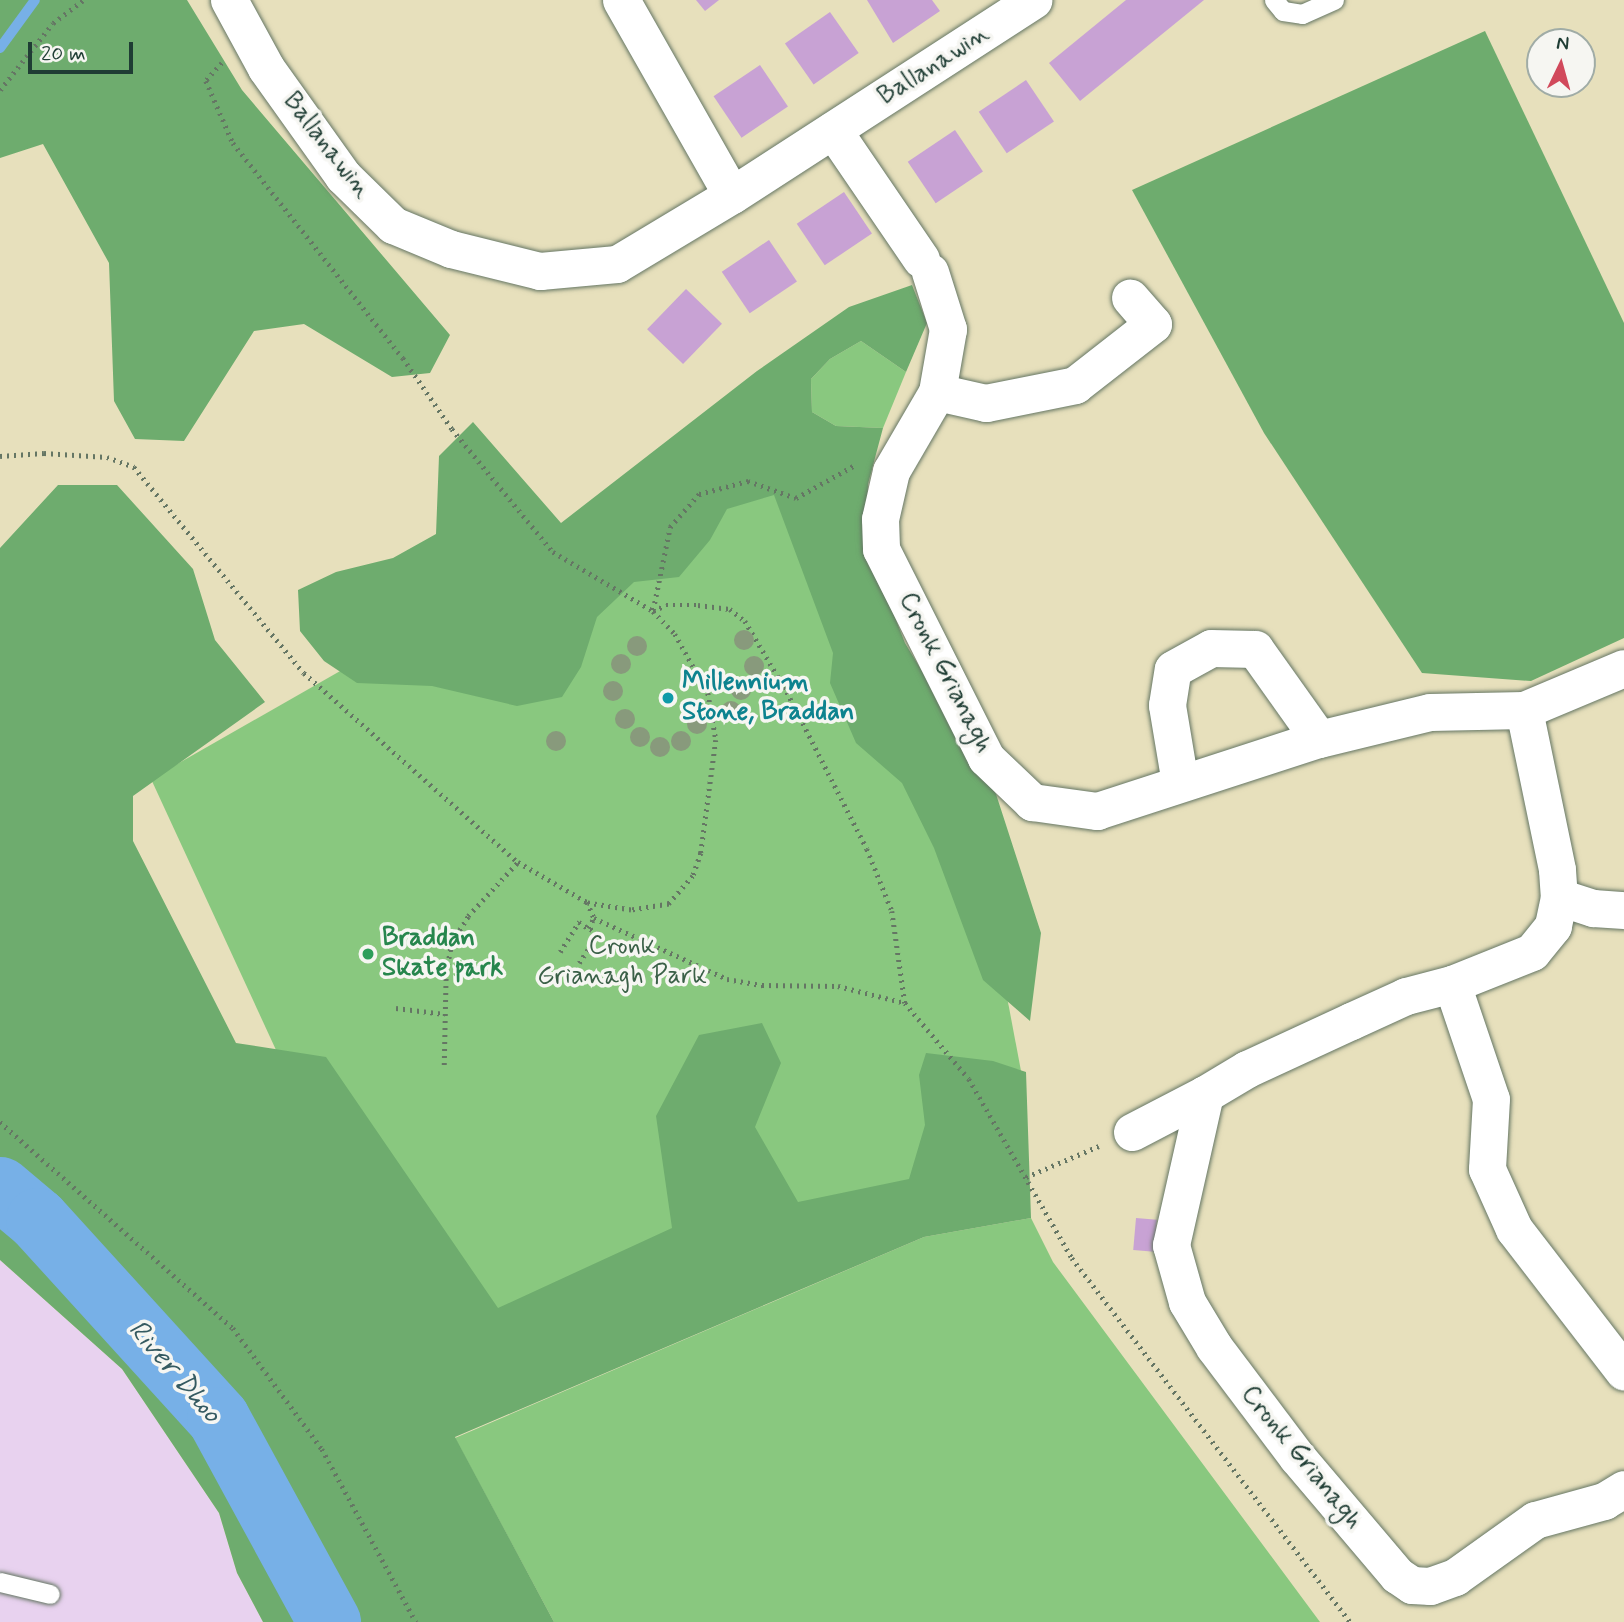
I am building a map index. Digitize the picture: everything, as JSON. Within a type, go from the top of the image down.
[{"type":"street","name":"Ballanawin","points":[[229,0],[266,68],[343,176],[393,225],[451,249],[540,271],[617,264],[732,195],[1033,0]]},
{"type":"street","points":[[621,0],[732,195]]},
{"type":"street","name":"Cronk Grianagh","points":[[833,130],[925,265],[948,329],[937,392],[891,471],[880,519],[881,549],[986,758],[1032,802],[1097,811],[1320,739],[1430,712],[1524,710],[1624,668]]},
{"type":"street","points":[[937,392],[986,403],[1075,385],[1153,324],[1130,298]]},
{"type":"street","points":[[1180,783],[1167,705],[1173,669],[1211,648],[1255,649],[1320,739]]},
{"type":"street","points":[[1132,1132],[1406,996],[1452,985],[1532,952],[1553,926],[1559,897],[1524,710]]},
{"type":"street","points":[[1559,897],[1593,908],[1624,910]]},
{"type":"street","points":[[1452,985],[1491,1099],[1487,1169],[1514,1229],[1624,1372]]},
{"type":"street","name":"Cronk Grianagh","points":[[1205,1094],[1171,1245],[1186,1302],[1214,1347],[1297,1457],[1397,1575],[1412,1585],[1430,1586],[1455,1577],[1535,1520],[1604,1500],[1624,1489]]},
{"type":"lane","points":[[1274,0],[1283,11],[1302,14],[1334,0]]},
{"type":"lane","points":[[0,1582],[50,1594]]},
{"type":"path","points":[[0,90],[53,23],[83,0]]},
{"type":"path","points":[[0,456],[44,453],[107,457],[134,467],[304,673],[518,862],[587,902],[631,910],[669,904],[694,876],[701,853],[715,722],[695,664],[675,634],[653,611],[553,552],[452,429],[403,358],[233,143],[206,81],[248,35]]},
{"type":"path","points":[[653,611],[670,527],[699,494],[748,481],[796,498],[841,473]]},
{"type":"path","points":[[653,611],[666,606],[698,605],[730,609],[745,621],[793,704],[867,849],[892,911],[905,1003],[969,1079],[1072,1258],[1350,1622]]},
{"type":"path","points":[[444,1065],[445,1014],[452,942],[468,916],[518,862]]},
{"type":"path","points":[[587,902],[594,918],[727,979],[762,985],[838,986],[905,1003]]},
{"type":"path","points":[[588,928],[594,918]]},
{"type":"path","points":[[560,952],[579,922],[598,934],[579,963]]},
{"type":"path","points":[[396,1008],[445,1014]]},
{"type":"path","points":[[0,1122],[233,1328],[322,1449],[415,1622]]},
{"type":"path","points":[[1026,1177],[1132,1132]]},
{"type":"shaded area","points":[[0,1260],[122,1369],[219,1513],[237,1573],[263,1622],[0,1622]]},
{"type":"green space","points":[[0,0],[187,0],[242,90],[450,335],[430,373],[392,377],[304,324],[254,331],[184,441],[135,439],[114,401],[109,263],[43,144],[0,158]]},
{"type":"green space","points":[[1485,31],[1624,323],[1624,638],[1531,681],[1422,673],[1264,433],[1132,190]]},
{"type":"green space","points":[[912,285],[927,323],[906,372],[861,341],[830,359],[811,379],[812,412],[836,426],[883,428],[868,484],[866,543],[905,643],[996,794],[1041,933],[1030,1021],[983,980],[934,848],[902,783],[856,743],[830,683],[833,653],[774,495],[727,509],[710,540],[679,577],[634,582],[597,617],[581,667],[562,697],[517,706],[432,686],[357,683],[324,661],[300,631],[298,590],[336,572],[393,558],[436,534],[439,456],[473,422],[561,523],[757,371],[849,307]]},
{"type":"green space","points":[[861,341],[906,372],[883,428],[836,426],[812,412],[811,379],[830,359]]},
{"type":"green space","name":"Cronk Grianagh Park","points":[[759,432],[994,928],[1021,1071],[920,1227],[449,1425],[151,779]]},
{"type":"green space","points":[[58,485],[117,485],[193,569],[215,640],[265,702],[133,796],[133,841],[236,1043],[326,1057],[498,1308],[672,1228],[656,1116],[699,1035],[762,1023],[781,1063],[755,1127],[798,1202],[909,1179],[925,1125],[919,1075],[926,1053],[993,1061],[1026,1072],[1031,1218],[924,1237],[455,1437],[554,1622],[263,1622],[237,1573],[219,1513],[122,1369],[0,1260],[0,548]]},
{"type":"green space","points":[[1031,1218],[1053,1262],[1320,1622],[554,1622],[455,1438],[924,1237]]},
{"type":"building","points":[[696,0],[719,0],[705,11]]},
{"type":"building","points":[[867,0],[932,0],[940,11],[893,43]]},
{"type":"building","points":[[1126,0],[1204,0],[1080,101],[1049,63]]},
{"type":"building","points":[[830,12],[859,53],[814,85],[785,44]]},
{"type":"building","points":[[760,65],[788,106],[742,138],[714,96]]},
{"type":"building","points":[[1026,80],[1054,121],[1007,153],[979,112]]},
{"type":"building","points":[[955,130],[983,171],[936,203],[908,162]]},
{"type":"building","points":[[844,192],[872,233],[825,265],[797,224]]},
{"type":"building","points":[[769,240],[797,281],[750,313],[722,272]]},
{"type":"building","points":[[686,289],[722,324],[683,364],[647,329]]},
{"type":"building","points":[[1136,1218],[1157,1220],[1154,1252],[1133,1250]]},
{"type":"waterway","points":[[0,48],[35,0]]},
{"type":"waterway","name":"River Dhoo","points":[[0,1188],[37,1219],[218,1418],[329,1622]]},
{"type":"place","name":"Millennium Stone, Braddan","points":[[668,698]]},
{"type":"place","name":"Braddan Skate park","points":[[368,954]]}]
